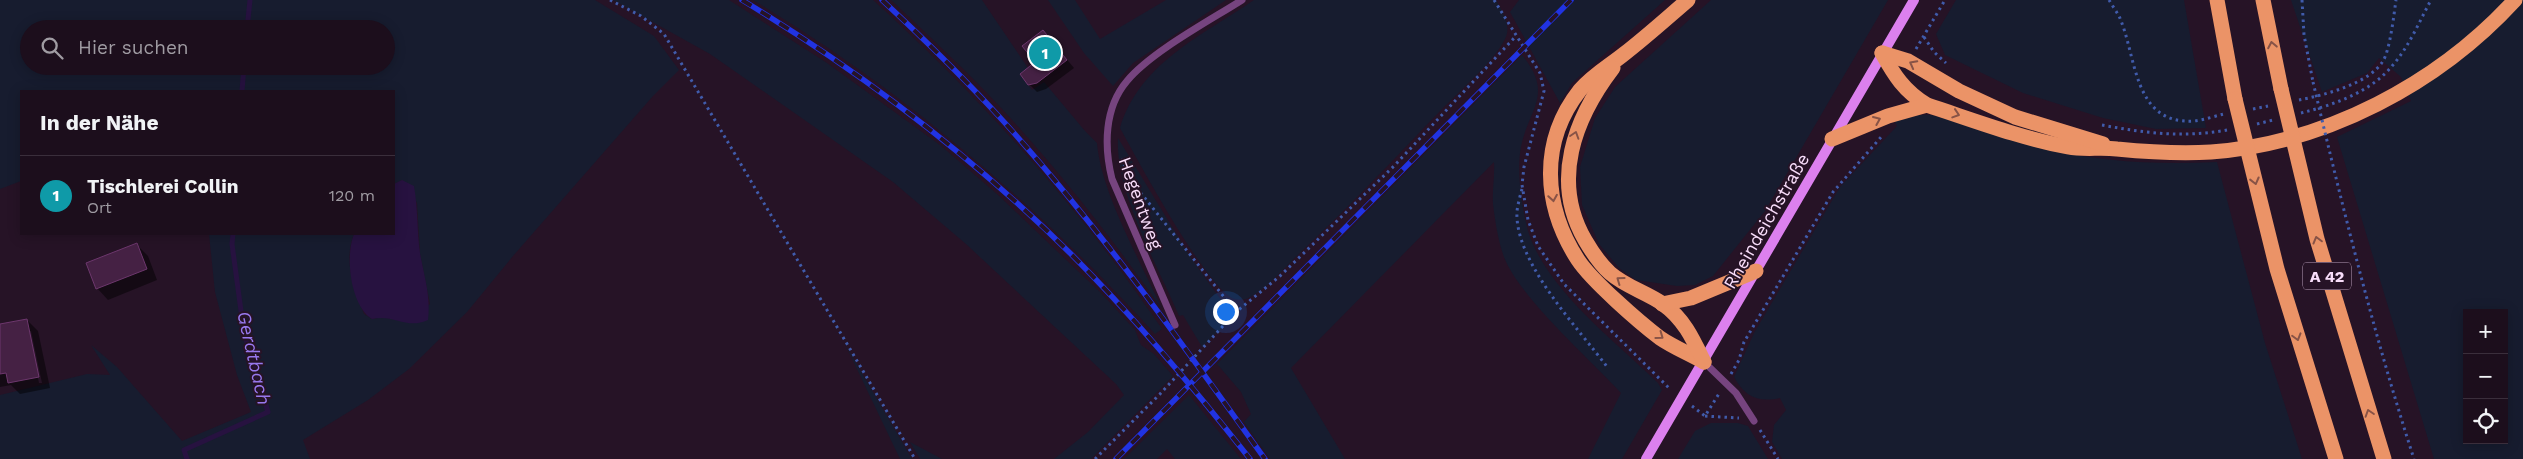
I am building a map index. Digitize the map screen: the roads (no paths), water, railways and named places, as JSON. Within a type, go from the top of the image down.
[{"type":"highway","points":[[1688,0],[1623,56],[1599,71],[1581,89],[1558,127],[1551,149],[1550,181],[1555,210],[1565,238],[1579,261],[1599,284],[1661,338],[1704,362]]},
{"type":"highway","name":"A 42","points":[[2217,0],[2235,99],[2280,277],[2336,459]]},
{"type":"highway","name":"A 42","points":[[2263,0],[2281,89],[2316,239],[2384,459]]},
{"type":"highway","points":[[1882,53],[1897,81],[1910,95],[1927,105],[2039,141],[2071,148],[2114,148],[2179,153],[2236,149],[2276,142],[2338,121],[2369,108],[2426,77],[2473,42],[2515,0]]},
{"type":"highway","points":[[1882,53],[1908,61],[1959,91],[2008,114],[2114,148]]},
{"type":"highway","points":[[1623,56],[1592,98],[1575,136],[1567,180],[1571,206],[1588,246],[1609,272],[1630,288],[1662,304],[1681,320],[1691,334],[1704,362]]},
{"type":"highway","points":[[1832,139],[1888,116],[1927,105]]},
{"type":"highway","points":[[1662,304],[1691,298],[1756,270]]},
{"type":"main road","name":"Rheindeichstraße","points":[[1646,459],[1914,0]]},
{"type":"lane","name":"Hegentweg","points":[[1175,325],[1112,179],[1107,158],[1107,128],[1113,106],[1126,82],[1147,62],[1242,0]]},
{"type":"lane","points":[[1704,362],[1736,393],[1754,421]]},
{"type":"waterway","name":"Gerdtbach","points":[[248,20],[250,0]]},
{"type":"waterway","name":"Gerdtbach","points":[[242,90],[243,75]]},
{"type":"waterway","name":"Gerdtbach","points":[[187,459],[184,450],[268,412],[244,333],[232,244],[233,235]]},
{"type":"railway","points":[[742,0],[830,56],[872,86],[914,117],[995,183],[1095,278],[1186,380],[1250,459]]},
{"type":"railway","points":[[882,0],[975,91],[1040,163],[1140,288],[1265,459]]},
{"type":"railway","points":[[1116,459],[1571,0]]},
{"type":"place","name":"Tischlerei Collin","points":[[1045,53]]}]
